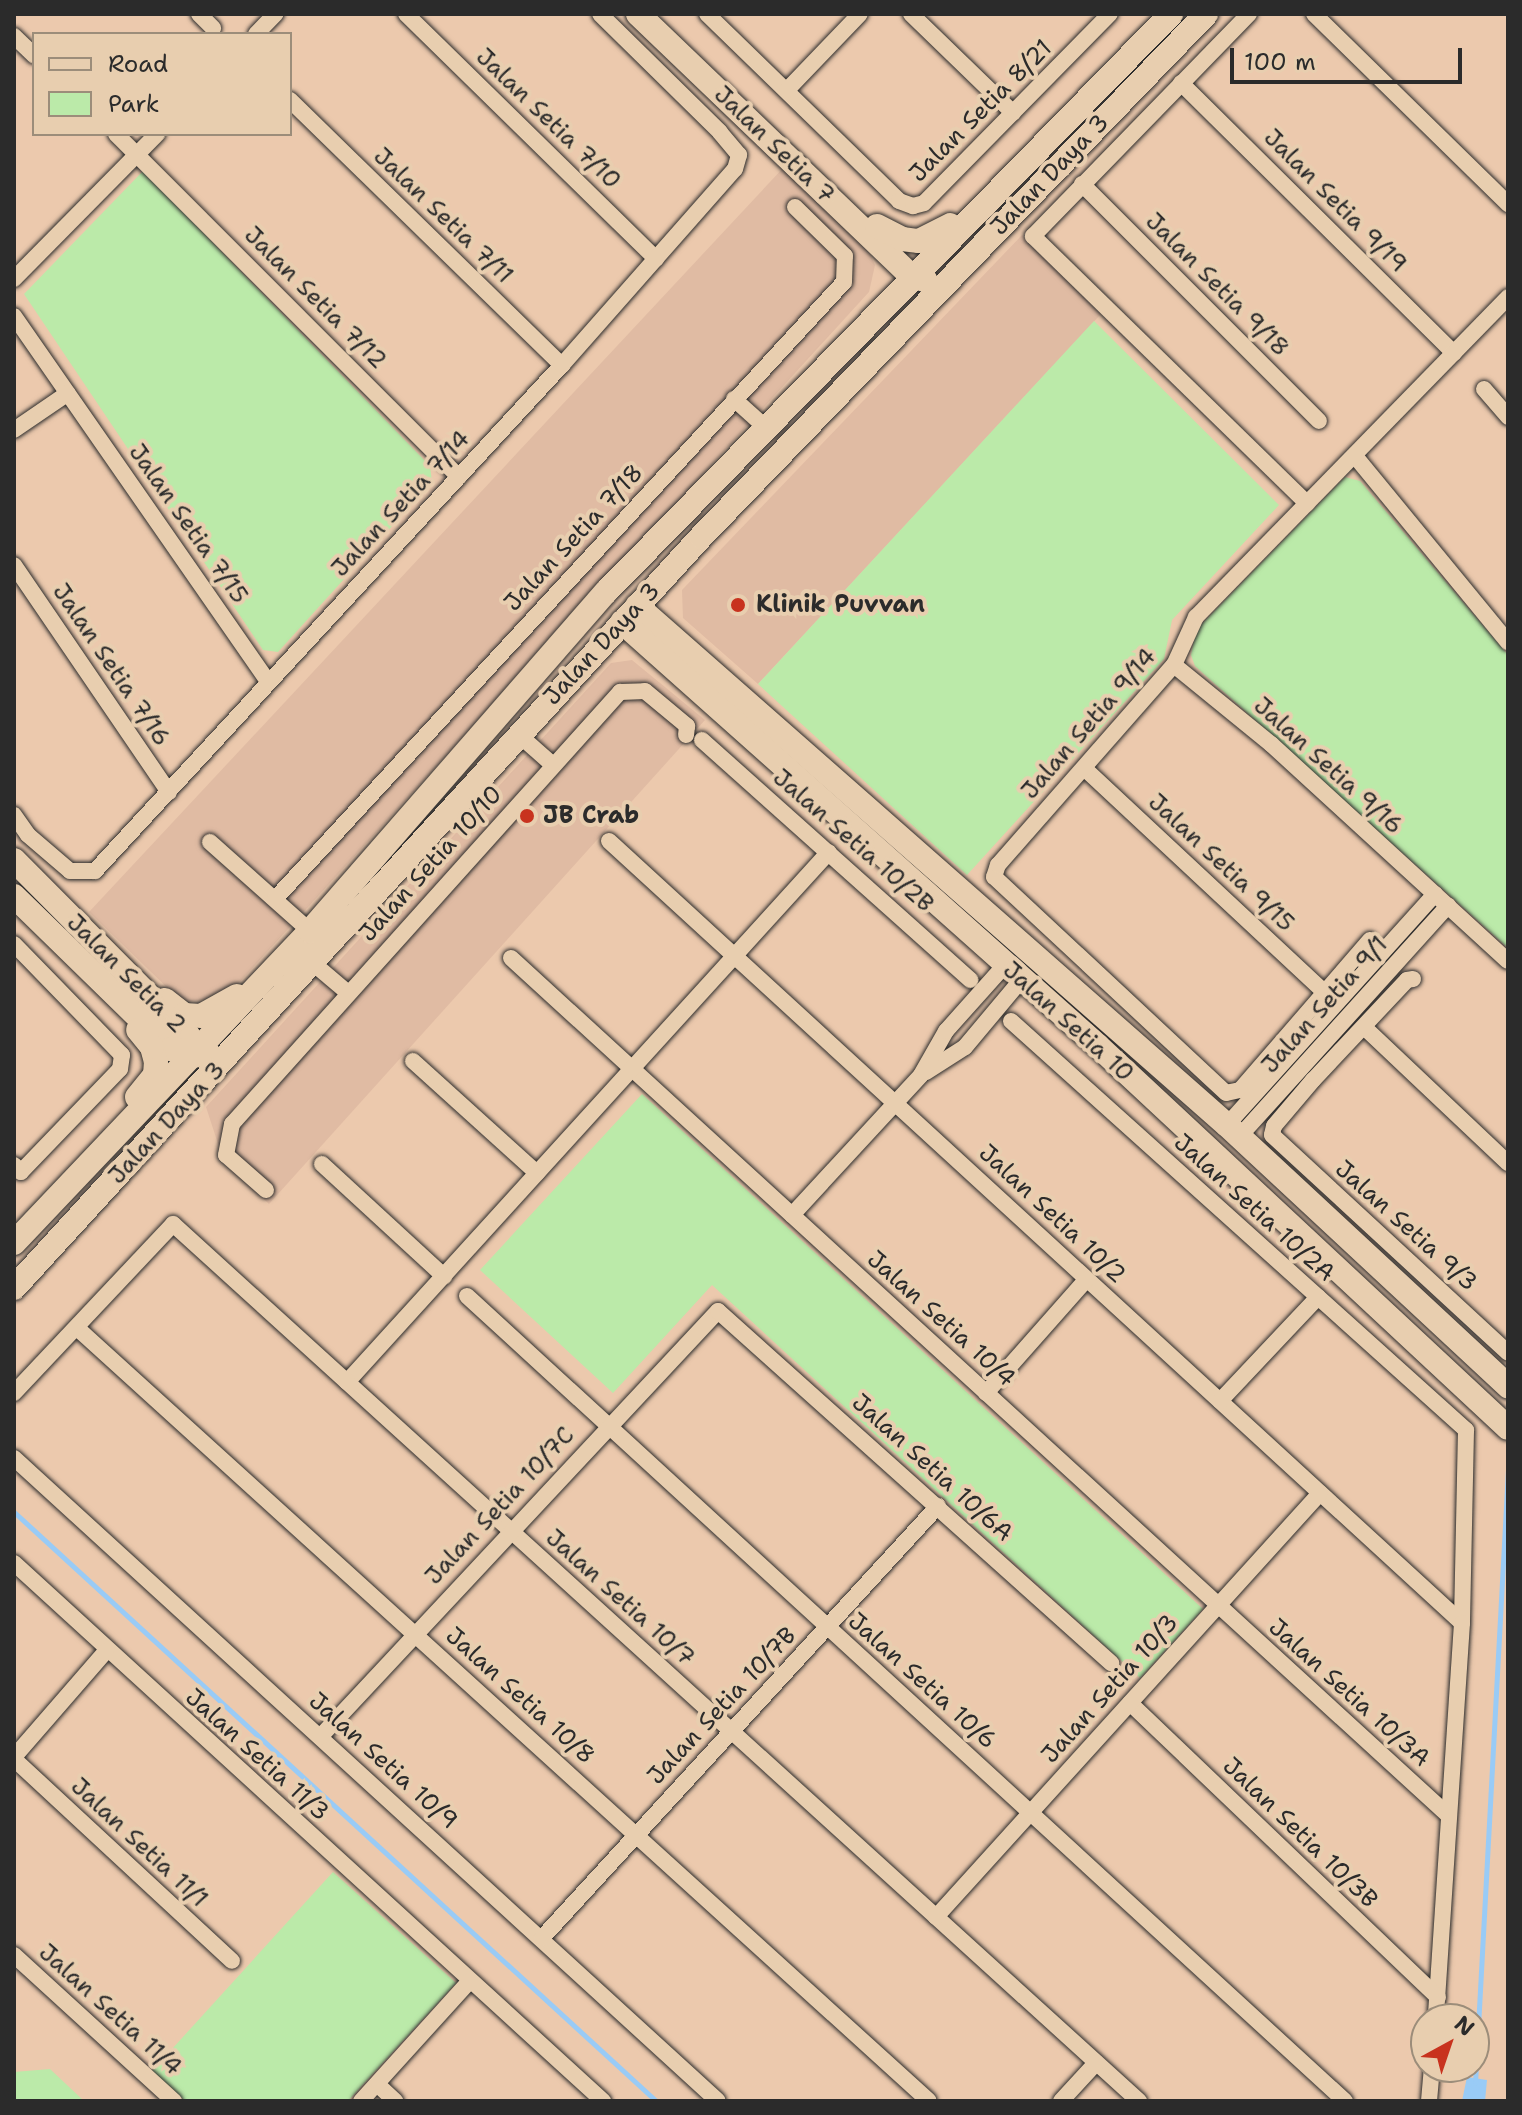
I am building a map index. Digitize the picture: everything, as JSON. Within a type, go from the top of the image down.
[{"type":"street","points":[[199,14],[213,28]]},
{"type":"street","points":[[258,32],[275,14]]},
{"type":"street","name":"Jalan Setia 7/10","points":[[406,14],[656,259]]},
{"type":"street","name":"Jalan Setia 7/14","points":[[14,815],[28,835],[70,871],[85,874],[95,871],[562,365],[735,169],[739,155],[600,14]]},
{"type":"street","name":"Jalan Setia 7","points":[[638,14],[919,275]]},
{"type":"street","name":"Jalan Setia 7","points":[[660,14],[873,231]]},
{"type":"street","name":"Jalan Setia 8/21","points":[[707,14],[899,201],[913,206],[924,203],[1110,14]]},
{"type":"street","points":[[787,90],[860,14]]},
{"type":"street","points":[[911,14],[1013,113]]},
{"type":"street","name":"Jalan Daya 3","points":[[14,1243],[196,1055],[263,977],[310,931],[529,685],[607,591],[689,510],[764,426],[856,332],[919,275],[979,207],[1171,14]]},
{"type":"street","name":"Jalan Daya 3","points":[[14,1288],[314,964],[575,674],[627,611],[1206,14]]},
{"type":"street","points":[[1249,14],[1033,236],[1307,503]]},
{"type":"street","points":[[1314,14],[1508,204]]},
{"type":"street","points":[[14,36],[32,53]]},
{"type":"street","name":"Jalan Setia 9/19","points":[[1181,83],[1454,353]]},
{"type":"street","name":"Jalan Setia 7/11","points":[[292,102],[562,365]]},
{"type":"street","name":"Jalan Setia 7/12","points":[[118,136],[459,477]]},
{"type":"street","points":[[14,279],[155,136]]},
{"type":"street","name":"Jalan Setia 9/18","points":[[1082,184],[1319,421]]},
{"type":"street","name":"Jalan Setia 7/18","points":[[275,899],[848,273],[841,249],[795,207]]},
{"type":"street","points":[[856,332],[883,278],[873,231],[919,241],[979,207]]},
{"type":"street","points":[[896,331],[919,275],[981,246]]},
{"type":"street","name":"Jalan Setia 9/14","points":[[1326,994],[1234,1094],[1226,1093],[994,877],[998,865],[1174,665],[1196,617],[1508,297]]},
{"type":"street","name":"Jalan Setia 7/15","points":[[14,316],[268,682]]},
{"type":"street","points":[[1484,389],[1508,417]]},
{"type":"street","points":[[14,430],[68,393]]},
{"type":"street","points":[[734,399],[764,426]]},
{"type":"street","points":[[1355,456],[1508,642]]},
{"type":"street","points":[[529,685],[609,608],[627,611],[630,585],[689,510]]},
{"type":"street","points":[[684,661],[666,616],[664,595],[701,537]]},
{"type":"street","name":"Jalan Setia 7/16","points":[[14,565],[169,792]]},
{"type":"street","name":"Jalan Setia 10","points":[[627,611],[1508,1428]]},
{"type":"street","points":[[575,674],[610,647],[633,646],[684,661]]},
{"type":"street","name":"Jalan Setia 10","points":[[684,661],[926,857],[1128,1037],[1508,1386]]},
{"type":"street","name":"Jalan Setia 9/16","points":[[1174,665],[1508,961]]},
{"type":"street","name":"Jalan Setia 10/10","points":[[266,1190],[226,1155],[225,1141],[232,1124],[347,992],[620,692],[632,688],[645,691],[687,726],[694,738]]},
{"type":"street","points":[[518,734],[553,765]]},
{"type":"street","name":"Jalan Setia 10/2B","points":[[694,738],[829,852],[970,980]]},
{"type":"street","name":"Jalan Setia 9/15","points":[[1084,768],[1326,994]]},
{"type":"street","name":"Jalan Setia 10/2","points":[[609,841],[1462,1623]]},
{"type":"street","points":[[210,842],[310,931]]},
{"type":"street","points":[[347,1382],[829,852]]},
{"type":"street","points":[[921,1075],[965,1047],[1014,971],[1009,949],[941,885],[926,857]]},
{"type":"street","name":"Jalan Setia 2","points":[[14,860],[78,943]]},
{"type":"street","name":"Jalan Setia 9/1","points":[[1231,1134],[1435,894]]},
{"type":"street","name":"Jalan Setia 2","points":[[14,896],[78,943],[188,1035],[196,1055]]},
{"type":"street","name":"Jalan Setia 9/1","points":[[1231,1134],[1448,906]]},
{"type":"street","points":[[1326,994],[1370,940]]},
{"type":"street","points":[[78,943],[184,1015],[201,1016],[225,1005],[263,977]]},
{"type":"street","points":[[73,1182],[155,1075],[156,1062],[152,1047],[78,943]]},
{"type":"street","points":[[14,944],[122,1055],[120,1069],[18,1169]]},
{"type":"street","name":"Jalan Setia 10/4","points":[[511,958],[1218,1606]]},
{"type":"street","points":[[94,1202],[109,1175],[185,1088],[196,1055],[218,1053],[233,1043],[299,971],[314,964],[347,992]]},
{"type":"street","points":[[1014,971],[1037,976],[1093,1025],[1128,1037]]},
{"type":"street","points":[[792,1215],[921,1075],[946,1031],[1014,971]]},
{"type":"street","points":[[1413,979],[1364,1027],[1508,1163]]},
{"type":"street","name":"Jalan Setia 10/2A","points":[[1011,1021],[1466,1430],[1462,1623]]},
{"type":"street","name":"Jalan Setia 9/3","points":[[1364,1027],[1274,1126],[1272,1135],[1508,1353]]},
{"type":"street","points":[[1098,1046],[1134,1070],[1201,1129],[1231,1134],[1244,1174],[1317,1252]]},
{"type":"street","points":[[413,1061],[537,1173]]},
{"type":"street","points":[[322,1164],[444,1276]]},
{"type":"street","name":"Jalan Setia 10/7","points":[[77,1328],[173,1224],[1139,2101]]},
{"type":"street","points":[[986,1393],[1087,1279]]},
{"type":"street","name":"Jalan Setia 10/6","points":[[467,1296],[1345,2101]]},
{"type":"street","points":[[1220,1401],[1318,1297]]},
{"type":"street","name":"Jalan Setia 10/7C","points":[[320,1737],[607,1425],[718,1311]]},
{"type":"street","name":"Jalan Setia 10/6A","points":[[718,1311],[1111,1663]]},
{"type":"street","points":[[14,1393],[77,1328]]},
{"type":"street","name":"Jalan Setia 10/8","points":[[77,1328],[929,2101]]},
{"type":"street","name":"Jalan Setia 10/9","points":[[14,1458],[718,2101]]},
{"type":"street","name":"Jalan Setia 10/3","points":[[936,1917],[1320,1493]]},
{"type":"street","name":"Jalan Setia 10/7B","points":[[542,1938],[938,1506]]},
{"type":"street","name":"Jalan Setia 11/3","points":[[14,1563],[106,1651],[603,2101]]},
{"type":"street","name":"Jalan Setia 10/3A","points":[[1218,1606],[1448,1815]]},
{"type":"street","points":[[1437,2003],[1462,1623]]},
{"type":"street","points":[[14,1758],[106,1651]]},
{"type":"street","name":"Jalan Setia 10/3B","points":[[1130,1703],[1438,1997]]},
{"type":"street","name":"Jalan Setia 11/1","points":[[14,1758],[232,1961]]},
{"type":"street","name":"Jalan Setia 11/4","points":[[14,1955],[174,2101]]},
{"type":"street","points":[[361,2101],[470,1981]]},
{"type":"street","points":[[1061,2101],[1096,2063]]},
{"type":"street","points":[[377,2084],[395,2101]]},
{"type":"shaded area","points":[[784,167],[868,250],[875,265],[869,292],[225,998],[182,1002],[89,912]]},
{"type":"shaded area","points":[[1022,235],[1101,314],[758,684],[683,618],[682,590]]},
{"type":"shaded area","points":[[632,660],[705,720],[269,1204],[224,1162],[206,1107],[611,663]]},
{"type":"green space","points":[[143,171],[430,466],[432,482],[278,652],[263,650],[24,294]]},
{"type":"green space","points":[[1094,321],[1279,505],[1172,620],[1164,659],[967,875],[758,684]]},
{"type":"green space","points":[[1345,477],[1360,481],[1508,655],[1508,948],[1195,666],[1191,655],[1196,630]]},
{"type":"green space","points":[[642,1094],[1203,1609],[1140,1678],[712,1285],[613,1393],[480,1270]]},
{"type":"green space","points":[[333,1872],[456,1983],[348,2101],[185,2101],[152,2071]]},
{"type":"green space","points":[[50,2069],[84,2101],[14,2101],[14,2072]]},
{"type":"water","points":[[1466,2083],[1487,2083],[1485,2101],[1462,2101]]},
{"type":"waterway","points":[[1479,2003],[1508,1469]]},
{"type":"waterway","points":[[14,1512],[656,2101]]},
{"type":"place","name":"Klinik Puvvan","points":[[738,605]]},
{"type":"place","name":"JB Crab","points":[[527,816]]}]
